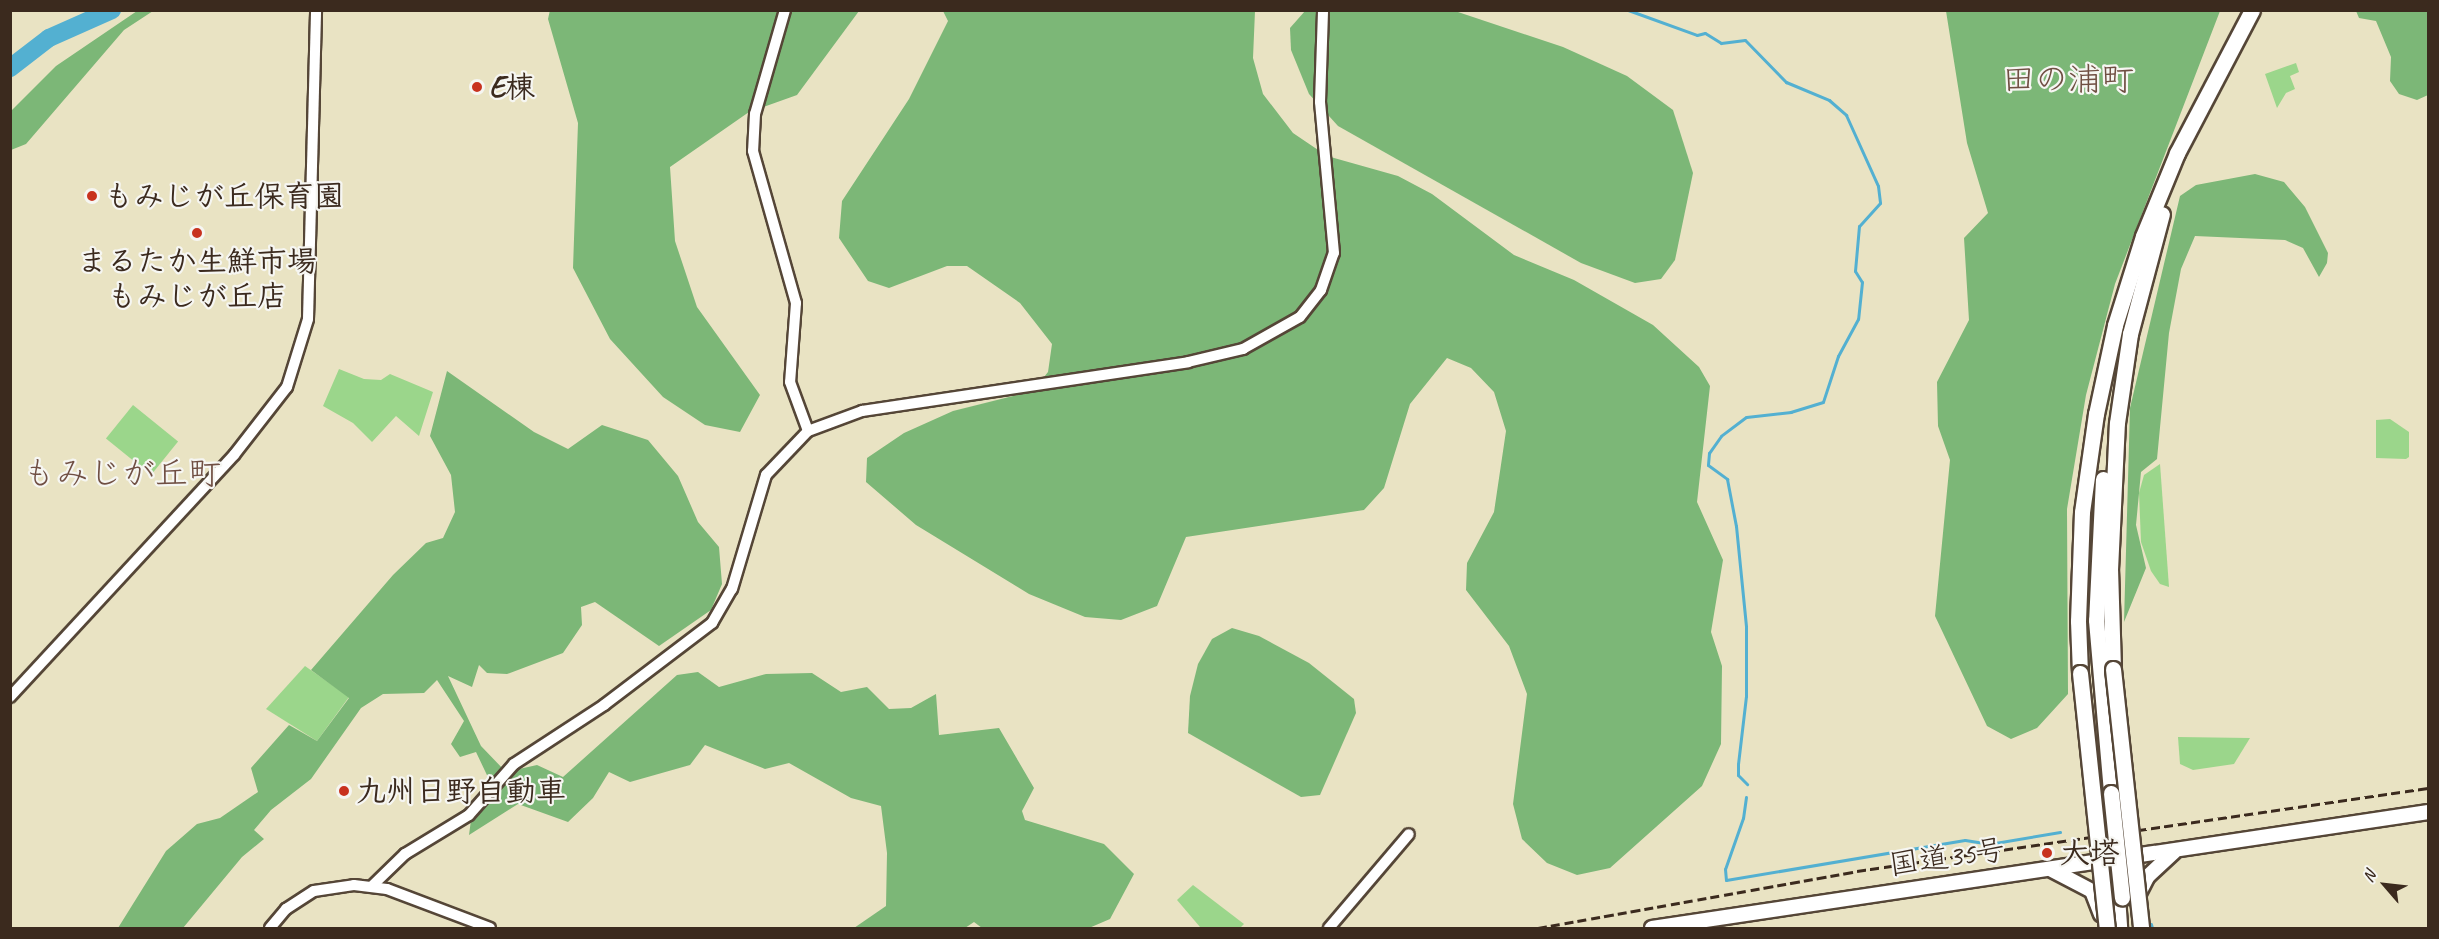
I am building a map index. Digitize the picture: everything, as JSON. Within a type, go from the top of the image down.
[{"type":"highway","points":[[2103,924],[2080,673],[2079,566],[2096,414],[2115,325],[2143,236],[2176,153],[2253,10]]},
{"type":"highway","points":[[2108,793],[2096,620],[2100,513],[2112,406],[2127,325],[2144,260],[2169,193],[2227,56]]},
{"type":"highway","points":[[2141,928],[2113,669],[2110,560],[2117,423],[2140,288],[2169,193]]},
{"type":"highway","points":[[2096,414],[2084,566],[2085,611],[2124,928]]},
{"type":"highway","name":"国道35号","points":[[1652,928],[2428,812]]},
{"type":"highway","points":[[2134,914],[2147,877],[2176,851]]},
{"type":"highway","points":[[2103,924],[2100,886],[2111,861],[2130,879],[2135,928]]},
{"type":"highway","points":[[2051,869],[2092,891],[2103,924]]},
{"type":"highway","points":[[2119,928],[2120,896]]},
{"type":"street","points":[[10,697],[234,455],[287,387],[308,318],[316,10]]},
{"type":"street","points":[[785,10],[755,114],[753,151],[796,303],[790,382],[808,431]]},
{"type":"street","points":[[373,885],[405,854],[469,814],[514,764],[604,705],[712,623],[732,589],[766,475],[808,431],[862,411],[1188,362],[1243,350],[1300,317],[1326,282],[1334,253],[1320,102],[1323,10]]},
{"type":"street","points":[[1329,928],[1409,834]]},
{"type":"street","points":[[270,928],[286,909],[314,891],[373,885],[490,928]]},
{"type":"green space","points":[[550,10],[859,11],[797,95],[749,112],[670,167],[675,241],[697,307],[760,395],[740,432],[705,425],[663,397],[610,339],[573,268],[578,123],[548,19]]},
{"type":"green space","points":[[137,11],[153,11],[124,30],[26,144],[11,150],[11,111],[56,66]]},
{"type":"green space","points":[[943,11],[1255,11],[1253,58],[1263,94],[1293,133],[1327,156],[1398,176],[1432,194],[1514,255],[1574,280],[1653,325],[1699,367],[1710,386],[1697,502],[1723,560],[1711,632],[1722,666],[1721,744],[1702,786],[1610,868],[1577,875],[1547,863],[1522,839],[1513,804],[1527,694],[1509,646],[1466,590],[1467,563],[1494,512],[1506,431],[1494,392],[1471,368],[1447,358],[1410,404],[1384,488],[1364,510],[1186,537],[1157,606],[1121,620],[1085,617],[1029,594],[916,525],[866,482],[867,458],[904,433],[953,411],[1033,391],[1048,372],[1052,344],[1020,303],[967,266],[947,266],[889,288],[868,281],[839,238],[842,201],[909,99],[948,21]]},
{"type":"green space","points":[[1305,11],[1455,11],[1563,47],[1627,76],[1673,110],[1693,173],[1675,260],[1661,279],[1635,283],[1581,263],[1338,126],[1309,94],[1291,50],[1290,28]]},
{"type":"green space","points":[[1946,11],[2220,11],[2115,284],[2086,395],[2067,509],[2068,694],[2037,728],[2011,739],[1987,726],[1935,616],[1950,460],[1938,426],[1937,382],[1969,320],[1964,238],[1988,213],[1967,143]]},
{"type":"green space","points":[[2356,11],[2428,11],[2428,95],[2417,100],[2399,94],[2390,81],[2391,57],[2376,21],[2359,18]]},
{"type":"green space","points":[[2296,63],[2299,72],[2290,76],[2295,89],[2286,93],[2277,108],[2265,74]]},
{"type":"green space","points":[[2255,174],[2284,182],[2305,207],[2328,253],[2327,263],[2319,277],[2303,248],[2285,240],[2195,236],[2181,269],[2169,333],[2157,459],[2141,472],[2136,525],[2146,568],[2124,622],[2130,408],[2180,196],[2196,185]]},
{"type":"green space","points":[[339,369],[364,379],[381,380],[390,374],[433,392],[419,436],[396,416],[372,442],[353,423],[323,406]]},
{"type":"green space","points":[[447,371],[534,432],[568,449],[602,425],[648,440],[678,476],[698,522],[719,547],[722,584],[711,610],[659,646],[595,602],[581,607],[582,625],[563,653],[507,674],[487,673],[479,665],[472,687],[448,676],[481,746],[506,772],[537,765],[563,777],[677,675],[698,672],[719,687],[766,674],[812,673],[841,692],[867,687],[889,709],[911,708],[936,694],[939,735],[999,728],[1034,788],[1022,811],[1025,820],[1104,844],[1134,874],[1110,919],[1089,928],[982,928],[974,922],[965,928],[854,928],[886,906],[887,853],[881,806],[851,798],[789,763],[765,769],[705,745],[690,765],[630,782],[609,772],[593,798],[568,822],[518,804],[469,835],[471,820],[495,792],[476,752],[460,757],[451,744],[464,721],[437,680],[424,693],[383,694],[361,708],[311,779],[271,810],[254,830],[264,839],[242,857],[183,928],[118,928],[166,851],[197,824],[220,818],[258,792],[251,768],[289,725],[317,741],[349,698],[311,670],[393,575],[426,543],[443,538],[455,512],[451,475],[430,436]]},
{"type":"green space","points":[[133,405],[178,442],[151,475],[106,438]]},
{"type":"green space","points":[[2390,419],[2409,432],[2409,457],[2406,459],[2376,458],[2376,420]]},
{"type":"green space","points":[[2160,464],[2169,587],[2160,584],[2151,571],[2141,542],[2139,493],[2144,475]]},
{"type":"green space","points":[[1232,628],[1259,636],[1309,663],[1354,699],[1356,713],[1320,795],[1301,797],[1188,733],[1190,696],[1198,664],[1212,639]]},
{"type":"green space","points":[[305,666],[349,697],[317,741],[266,709]]},
{"type":"green space","points":[[2178,737],[2250,738],[2234,764],[2193,770],[2180,764]]},
{"type":"green space","points":[[1193,885],[1244,924],[1240,928],[1200,927],[1177,900]]},
{"type":"waterway","points":[[10,68],[49,38],[112,10]]},
{"type":"waterway","points":[[1628,10],[1697,35],[1705,33],[1721,43],[1745,40],[1786,82],[1829,100],[1846,115],[1878,186],[1880,203],[1859,226],[1855,271],[1862,282],[1858,319],[1838,356],[1823,402],[1791,412],[1746,417],[1721,436],[1709,453],[1708,465],[1727,479],[1736,526],[1746,627],[1746,696],[1738,775],[1747,784]]},
{"type":"waterway","points":[[1746,797],[1743,818],[1725,869],[1726,880],[1965,840],[1989,844],[2060,832]]},
{"type":"waterway","points":[[2151,924],[2152,928]]},
{"type":"railway","points":[[1538,928],[1857,871],[2428,788]]},
{"type":"place","name":"E棟","points":[[477,87]]},
{"type":"place","name":"もみじが丘保育園","points":[[92,196]]},
{"type":"place","name":"まるたか生鮮市場 もみじが丘店","points":[[197,233]]},
{"type":"place","name":"九州日野自動車","points":[[344,791]]},
{"type":"place","name":"大塔","points":[[2047,853]]},
{"type":"district","name":"田の浦町","points":[[2068,80]]},
{"type":"district","name":"もみじが丘町","points":[[122,474]]}]
